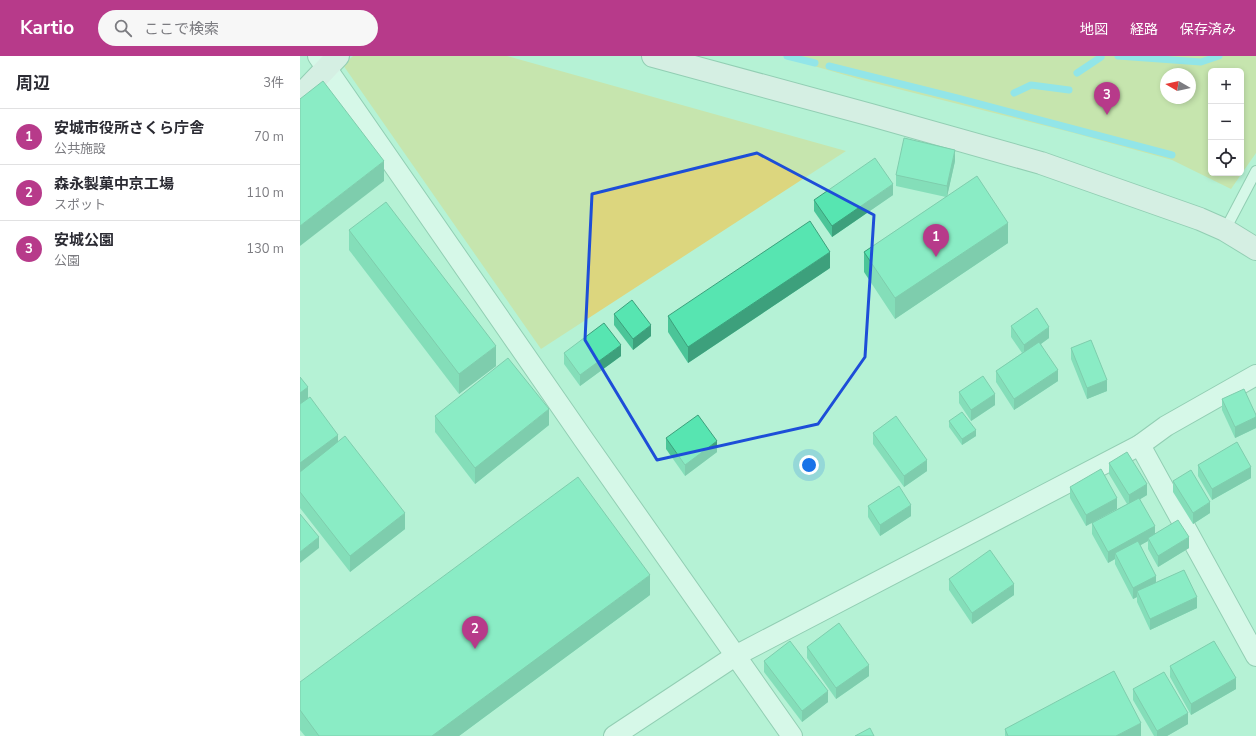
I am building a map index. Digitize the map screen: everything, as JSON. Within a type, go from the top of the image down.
[{"type":"street","points":[[653,56],[1041,163],[1200,219],[1225,230],[1256,249]]},
{"type":"street","points":[[300,96],[328,60],[571,421],[792,736]]},
{"type":"street","points":[[614,736],[735,656],[1140,445],[1166,426],[1256,374]]},
{"type":"street","points":[[1140,445],[1249,627],[1256,656]]},
{"type":"lane","points":[[1225,230],[1256,171]]},
{"type":"highlighted area","points":[[757,153],[874,215],[865,357],[818,424],[657,460],[585,340],[592,194]]},
{"type":"shaded area","points":[[353,56],[507,56],[846,151],[541,349],[343,65]]},
{"type":"shaded area","points":[[785,56],[1256,56],[1256,153],[1244,170],[1244,68],[1208,68],[1208,176],[1240,176],[1231,189],[1172,160],[1070,132],[862,80]]},
{"type":"building","points":[[323,81],[384,161],[300,226],[300,99]]},
{"type":"building","points":[[904,138],[955,150],[947,186],[896,175]]},
{"type":"building","points":[[875,158],[893,184],[832,226],[814,200]]},
{"type":"building","points":[[977,176],[1008,223],[895,298],[864,252]]},
{"type":"building","points":[[386,202],[496,346],[459,374],[349,230]]},
{"type":"building","points":[[810,221],[830,252],[688,347],[668,316]]},
{"type":"building","points":[[632,300],[651,325],[633,339],[614,314]]},
{"type":"building","points":[[1037,308],[1049,327],[1024,345],[1011,326]]},
{"type":"building","points":[[604,323],[621,345],[580,375],[564,353]]},
{"type":"building","points":[[1091,340],[1107,380],[1087,388],[1071,348]]},
{"type":"building","points":[[1039,342],[1058,370],[1014,399],[996,371]]},
{"type":"building","points":[[508,358],[549,409],[475,468],[435,416]]},
{"type":"building","points":[[983,376],[995,394],[971,410],[959,392]]},
{"type":"building","points":[[300,377],[308,387],[300,393]]},
{"type":"building","points":[[1244,389],[1256,417],[1235,427],[1222,399]]},
{"type":"building","points":[[310,397],[338,435],[300,463],[300,404]]},
{"type":"building","points":[[962,412],[976,430],[962,439],[949,421]]},
{"type":"building","points":[[698,415],[717,441],[685,465],[666,438]]},
{"type":"building","points":[[896,416],[927,460],[904,476],[873,433]]},
{"type":"building","points":[[345,436],[405,513],[350,556],[300,492],[300,472]]},
{"type":"building","points":[[1237,442],[1251,467],[1212,489],[1198,465]]},
{"type":"building","points":[[1127,452],[1147,484],[1129,495],[1109,463]]},
{"type":"building","points":[[1101,469],[1117,498],[1086,515],[1070,487]]},
{"type":"building","points":[[1191,470],[1210,502],[1193,513],[1173,481]]},
{"type":"building","points":[[578,477],[650,575],[432,736],[319,736],[300,710],[300,682]]},
{"type":"building","points":[[899,486],[911,505],[880,525],[868,506]]},
{"type":"building","points":[[1139,498],[1155,526],[1108,552],[1092,523]]},
{"type":"building","points":[[300,514],[319,537],[300,552]]},
{"type":"building","points":[[1178,520],[1189,537],[1158,556],[1148,538]]},
{"type":"building","points":[[1138,541],[1156,576],[1133,588],[1115,553]]},
{"type":"building","points":[[990,550],[1014,584],[972,613],[949,579]]},
{"type":"building","points":[[1184,570],[1197,597],[1150,619],[1137,591]]},
{"type":"building","points":[[839,623],[869,665],[836,688],[807,647]]},
{"type":"building","points":[[790,641],[828,691],[802,711],[764,661]]},
{"type":"building","points":[[1214,641],[1236,678],[1191,704],[1170,666]]},
{"type":"building","points":[[1114,671],[1141,723],[1116,736],[1008,736],[1005,729]]},
{"type":"building","points":[[1164,672],[1188,713],[1157,731],[1133,689]]},
{"type":"building","points":[[870,728],[874,736],[855,736]]},
{"type":"waterway","points":[[787,56],[815,63]]},
{"type":"waterway","points":[[1118,56],[1201,62],[1219,56]]},
{"type":"waterway","points":[[1077,73],[1101,57]]},
{"type":"waterway","points":[[829,66],[1172,155]]},
{"type":"waterway","points":[[1014,93],[1031,85],[1069,90]]},
{"type":"place","name":"安城公園","points":[[1107,115]]},
{"type":"place","name":"安城市役所さくら庁舎","points":[[936,257]]},
{"type":"place","name":"森永製菓中京工場","points":[[475,649]]}]
